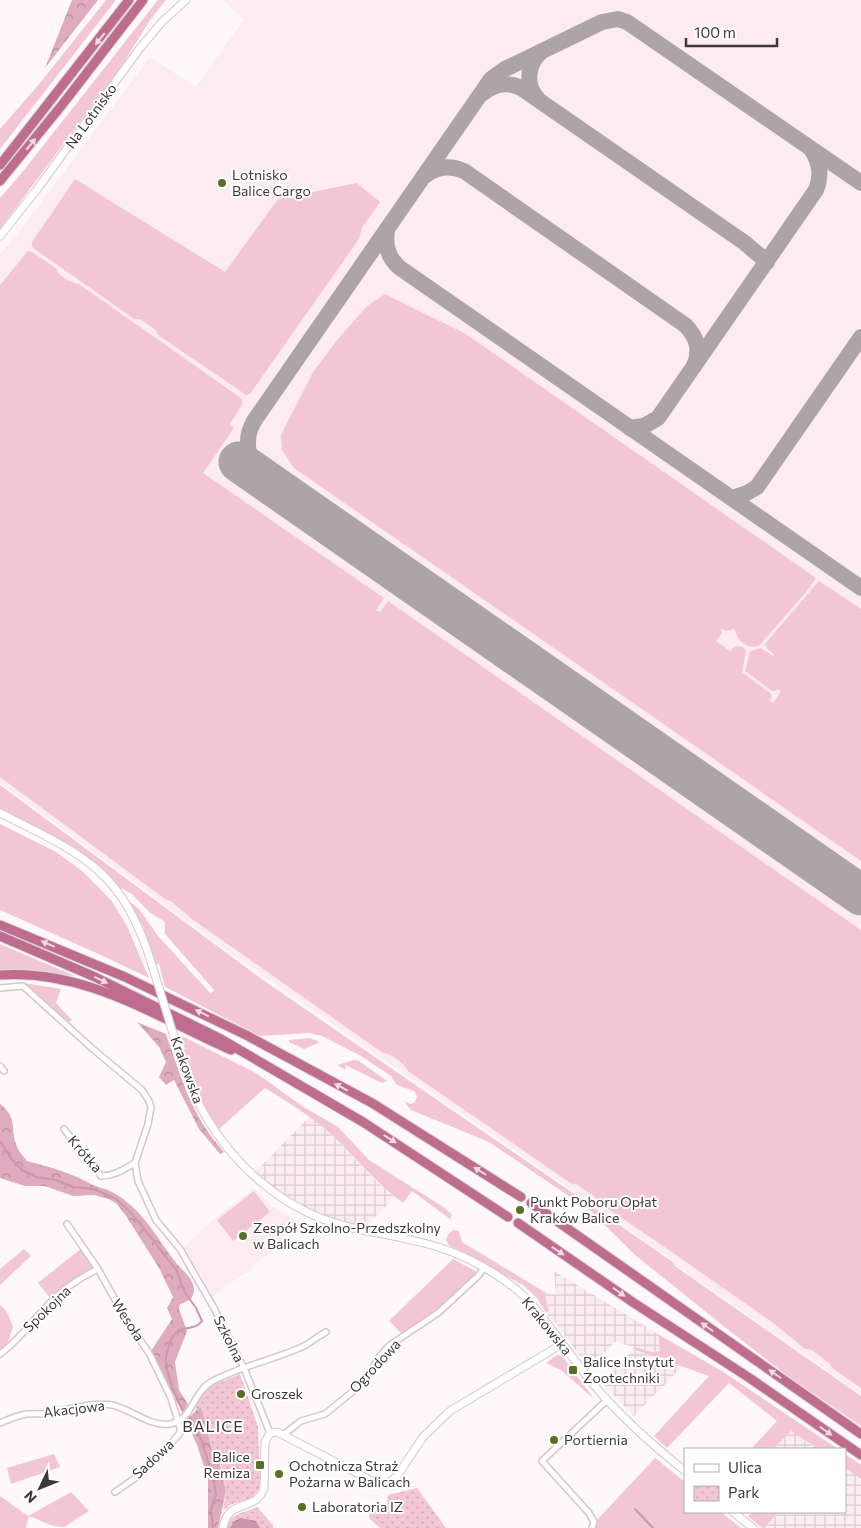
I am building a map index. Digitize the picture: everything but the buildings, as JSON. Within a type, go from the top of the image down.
[{"type":"highway","points":[[0,165],[129,0]]},
{"type":"highway","points":[[0,181],[44,128],[142,0]]},
{"type":"highway","points":[[0,924],[125,977],[238,1031],[372,1103],[521,1197]]},
{"type":"highway","points":[[0,936],[56,960],[219,1038],[363,1122],[508,1217]]},
{"type":"highway","points":[[0,975],[48,976],[88,986],[120,998],[261,1064]]},
{"type":"highway","points":[[531,1203],[861,1434]]},
{"type":"highway","points":[[518,1224],[634,1303],[751,1379],[861,1456]]},
{"type":"street","name":"Na Lotnisko","points":[[0,236],[38,188],[140,48],[162,22],[186,0]]},
{"type":"street","name":"Krakowska","points":[[0,813],[72,850],[100,871],[116,889],[134,916],[142,935],[192,1088],[210,1124],[242,1164],[271,1191],[298,1208],[327,1221],[438,1247],[460,1256],[501,1278],[522,1294],[607,1400],[632,1426],[684,1470]]},
{"type":"street","points":[[0,988],[23,986],[142,1090],[151,1107],[148,1124],[135,1163]]},
{"type":"street","points":[[0,1066],[4,1071]]},
{"type":"street","name":"Krótka","points":[[64,1129],[101,1176],[110,1176],[135,1163]]},
{"type":"street","name":"Szkolna","points":[[135,1163],[138,1181],[150,1209],[190,1266],[214,1308],[244,1368],[270,1433]]},
{"type":"street","name":"Wesoła","points":[[67,1224],[98,1269],[127,1321],[149,1353],[171,1398],[178,1421]]},
{"type":"street","name":"Ogrodowa","points":[[283,1435],[301,1421],[325,1414],[357,1388],[366,1378],[379,1357],[390,1346],[433,1316],[478,1276],[484,1268]]},
{"type":"street","name":"Spokojna","points":[[0,1354],[11,1345],[63,1290],[98,1269]]},
{"type":"street","points":[[178,1421],[186,1416],[198,1394],[206,1386],[244,1368],[304,1346],[326,1332]]},
{"type":"street","points":[[223,1528],[224,1520],[230,1511],[249,1504],[262,1494],[264,1488],[265,1442],[270,1433],[277,1432],[378,1484],[384,1484],[397,1476],[424,1436],[450,1411],[562,1344]]},
{"type":"street","points":[[592,1528],[594,1522],[589,1513],[542,1461],[607,1400]]},
{"type":"street","name":"Akacjowa","points":[[0,1423],[22,1414],[40,1414],[109,1404],[122,1407],[155,1423],[162,1424],[178,1421]]},
{"type":"street","name":"Sadowa","points":[[116,1492],[138,1476],[169,1446],[180,1433],[178,1421]]},
{"type":"street","points":[[734,1513],[753,1528]]},
{"type":"shaded area","points":[[222,0],[861,0],[861,1394],[676,1265],[674,1261],[230,953],[0,783],[0,254],[150,57],[196,87],[244,19]]},
{"type":"shaded area","points":[[310,1116],[333,1136],[376,1181],[395,1197],[366,1226],[333,1220],[296,1203],[254,1173]]},
{"type":"shaded area","name":"Zespół Szkolno-Przedszkolny w Balicach","points":[[254,1188],[271,1205],[306,1224],[251,1267],[250,1271],[223,1287],[221,1292],[212,1297],[197,1268],[183,1248],[215,1218]]},
{"type":"shaded area","points":[[554,1271],[658,1334],[660,1351],[652,1352],[615,1342],[589,1368],[546,1313],[549,1310],[543,1291],[556,1295]]},
{"type":"shaded area","points":[[633,1349],[682,1367],[634,1416],[601,1382]]},
{"type":"shaded area","points":[[791,1430],[814,1447],[813,1448],[774,1448]]},
{"type":"shaded area","points":[[846,1469],[861,1479],[861,1528],[764,1528],[778,1513],[846,1513]]},
{"type":"green space","points":[[72,0],[98,0],[45,68]]},
{"type":"green space","points":[[106,0],[116,0],[0,149],[0,129],[40,83]]},
{"type":"green space","points":[[158,0],[166,0],[150,20],[121,67],[0,229],[0,198]]},
{"type":"green space","points":[[75,179],[225,272],[278,199],[357,183],[380,202],[362,228],[359,239],[250,394],[246,395],[158,335],[157,331],[140,319],[134,319],[32,247],[32,242]]},
{"type":"green space","points":[[28,251],[56,268],[66,279],[79,284],[241,398],[243,403],[230,424],[234,428],[203,473],[384,598],[376,610],[380,612],[388,601],[861,930],[861,1388],[832,1368],[830,1364],[812,1350],[805,1349],[772,1322],[598,1202],[595,1197],[576,1184],[572,1184],[408,1071],[397,1059],[383,1053],[192,919],[172,902],[165,899],[0,777],[0,285]]},
{"type":"green space","points":[[385,294],[466,334],[816,578],[759,646],[755,647],[744,644],[733,629],[727,631],[721,629],[722,633],[716,641],[730,651],[736,646],[743,647],[746,651],[742,672],[770,693],[772,697],[769,700],[773,703],[781,691],[777,689],[772,691],[745,671],[750,651],[761,648],[773,656],[774,654],[764,645],[819,581],[861,609],[861,861],[294,468],[282,450],[281,435],[313,372],[338,339],[367,306]]},
{"type":"green space","points":[[0,785],[263,980],[673,1262],[675,1266],[861,1396],[861,1426],[789,1377],[731,1332],[635,1255],[591,1211],[489,1142],[411,1110],[404,1101],[411,1104],[415,1102],[417,1096],[414,1091],[397,1085],[391,1076],[361,1056],[322,1036],[309,1033],[260,1036],[165,987],[159,964],[156,964],[143,926],[129,901],[139,909],[158,936],[211,994],[214,990],[165,934],[165,922],[149,912],[132,894],[119,887],[102,868],[76,848],[0,810]]},
{"type":"green space","points":[[0,824],[56,852],[82,871],[111,900],[127,926],[149,978],[0,910]]},
{"type":"green space","points":[[0,944],[75,976],[30,970],[0,972]]},
{"type":"green space","points":[[24,983],[61,989],[56,1003],[72,1020],[67,1023]]},
{"type":"green space","points":[[137,1022],[166,1034],[195,1111],[224,1152],[220,1154],[199,1129],[174,1080],[166,1085],[159,1077],[166,1062],[159,1047]]},
{"type":"green space","points":[[180,1035],[256,1073],[302,1106],[338,1127],[369,1160],[445,1208],[452,1215],[450,1219],[412,1191],[403,1203],[376,1180],[343,1145],[318,1123],[265,1088],[218,1130],[205,1111],[183,1051],[185,1049]]},
{"type":"green space","points":[[310,1038],[320,1042],[304,1049],[289,1042],[289,1040]]},
{"type":"green space","points":[[354,1060],[359,1061],[387,1081],[382,1083],[345,1065],[346,1070],[337,1065]]},
{"type":"green space","points":[[0,1104],[6,1109],[11,1118],[17,1147],[27,1161],[70,1174],[108,1190],[121,1198],[148,1223],[177,1264],[192,1281],[194,1289],[192,1297],[180,1304],[179,1309],[187,1331],[175,1362],[179,1390],[188,1404],[183,1414],[151,1351],[172,1319],[167,1308],[173,1297],[159,1268],[126,1216],[117,1204],[109,1199],[94,1195],[73,1196],[45,1186],[25,1186],[0,1178]]},
{"type":"green space","points":[[254,1191],[270,1212],[233,1241],[217,1220]]},
{"type":"green space","points":[[454,1230],[459,1231],[462,1242],[543,1291],[549,1310],[546,1313],[537,1298],[523,1285],[449,1245],[446,1240]]},
{"type":"green space","points":[[82,1248],[94,1268],[66,1285],[50,1298],[38,1283]]},
{"type":"green space","points":[[24,1249],[31,1256],[0,1285],[0,1269]]},
{"type":"green space","points":[[453,1259],[479,1273],[431,1316],[401,1333],[389,1321]]},
{"type":"green space","points":[[0,1305],[7,1312],[13,1327],[8,1342],[0,1351]]},
{"type":"green space","points":[[658,1334],[725,1373],[837,1448],[813,1448],[814,1446],[791,1431],[774,1448],[752,1448],[777,1421],[729,1383],[667,1448],[654,1436],[709,1376],[633,1349],[634,1347],[652,1352],[660,1351]]},
{"type":"green space","points":[[557,1355],[562,1356],[594,1399],[561,1370],[546,1363]]},
{"type":"green space","points":[[240,1374],[258,1427],[260,1479],[262,1484],[252,1498],[230,1505],[223,1511],[226,1491],[220,1460],[211,1446],[201,1406],[195,1411],[202,1395],[207,1390]]},
{"type":"green space","points":[[201,1406],[211,1446],[219,1460],[226,1491],[218,1528],[208,1528],[208,1479],[197,1445],[186,1420]]},
{"type":"green space","points":[[54,1454],[60,1467],[11,1484],[7,1468]]},
{"type":"green space","points":[[846,1455],[861,1465],[861,1479],[846,1469]]},
{"type":"green space","points":[[655,1458],[684,1481],[684,1513],[722,1513],[741,1528],[596,1528],[597,1520]]},
{"type":"green space","points":[[417,1488],[446,1528],[380,1528],[369,1518],[370,1504],[387,1505],[388,1495]]},
{"type":"green space","points":[[71,1492],[89,1511],[64,1527],[53,1526],[29,1516],[26,1528],[0,1528],[0,1496],[28,1516]]},
{"type":"green space","points":[[257,1507],[273,1525],[273,1528],[227,1528],[234,1516]]},
{"type":"green space","points":[[752,1513],[778,1513],[764,1528],[748,1516]]},
{"type":"water","points":[[241,1518],[256,1521],[260,1528],[230,1528],[233,1522]]},
{"type":"waterway","points":[[0,1141],[10,1157],[22,1170],[36,1177],[56,1180],[73,1187],[94,1189],[116,1199],[134,1216],[177,1271],[184,1291],[196,1308],[202,1321],[197,1326],[175,1333],[166,1356],[170,1381],[183,1410]]},
{"type":"waterway","points":[[189,1416],[202,1441],[214,1482],[216,1494],[211,1510],[213,1528]]},
{"type":"waterway","points":[[635,1509],[653,1528]]},
{"type":"taxiway","points":[[263,480],[254,466],[249,451],[248,436],[254,421],[491,79],[505,69],[602,22],[618,19],[627,22],[861,183]]},
{"type":"taxiway","points":[[537,98],[531,87],[529,74],[533,62],[542,51]]},
{"type":"taxiway","points":[[483,93],[501,84],[521,88],[745,243],[767,262]]},
{"type":"taxiway","points":[[630,428],[644,426],[658,418],[816,190],[819,169],[811,149]]},
{"type":"taxiway","points":[[426,175],[444,167],[464,171],[685,325],[697,344],[694,366]]},
{"type":"taxiway","points":[[387,229],[386,240],[388,250],[392,260],[400,268],[861,588]]},
{"type":"taxiway","points":[[732,498],[757,487],[861,337]]},
{"type":"runway","points":[[239,462],[861,895]]},
{"type":"place","name":"Lotnisko Balice Cargo","points":[[222,183]]},
{"type":"place","name":"Punkt Poboru Opłat Kraków Balice","points":[[520,1210]]},
{"type":"place","name":"Zespół Szkolno-Przedszkolny w Balicach","points":[[243,1236]]},
{"type":"place","name":"Balice Instytut Zootechniki","points":[[573,1370]]},
{"type":"place","name":"Groszek","points":[[241,1394]]},
{"type":"place","name":"Portiernia","points":[[554,1440]]},
{"type":"place","name":"Balice Remiza","points":[[260,1465]]},
{"type":"place","name":"Ochotnicza Straż Pożarna w Balicach","points":[[279,1474]]},
{"type":"place","name":"Laboratoria IZ","points":[[302,1507]]},
{"type":"district","name":"BALICE","points":[[213,1426]]}]
